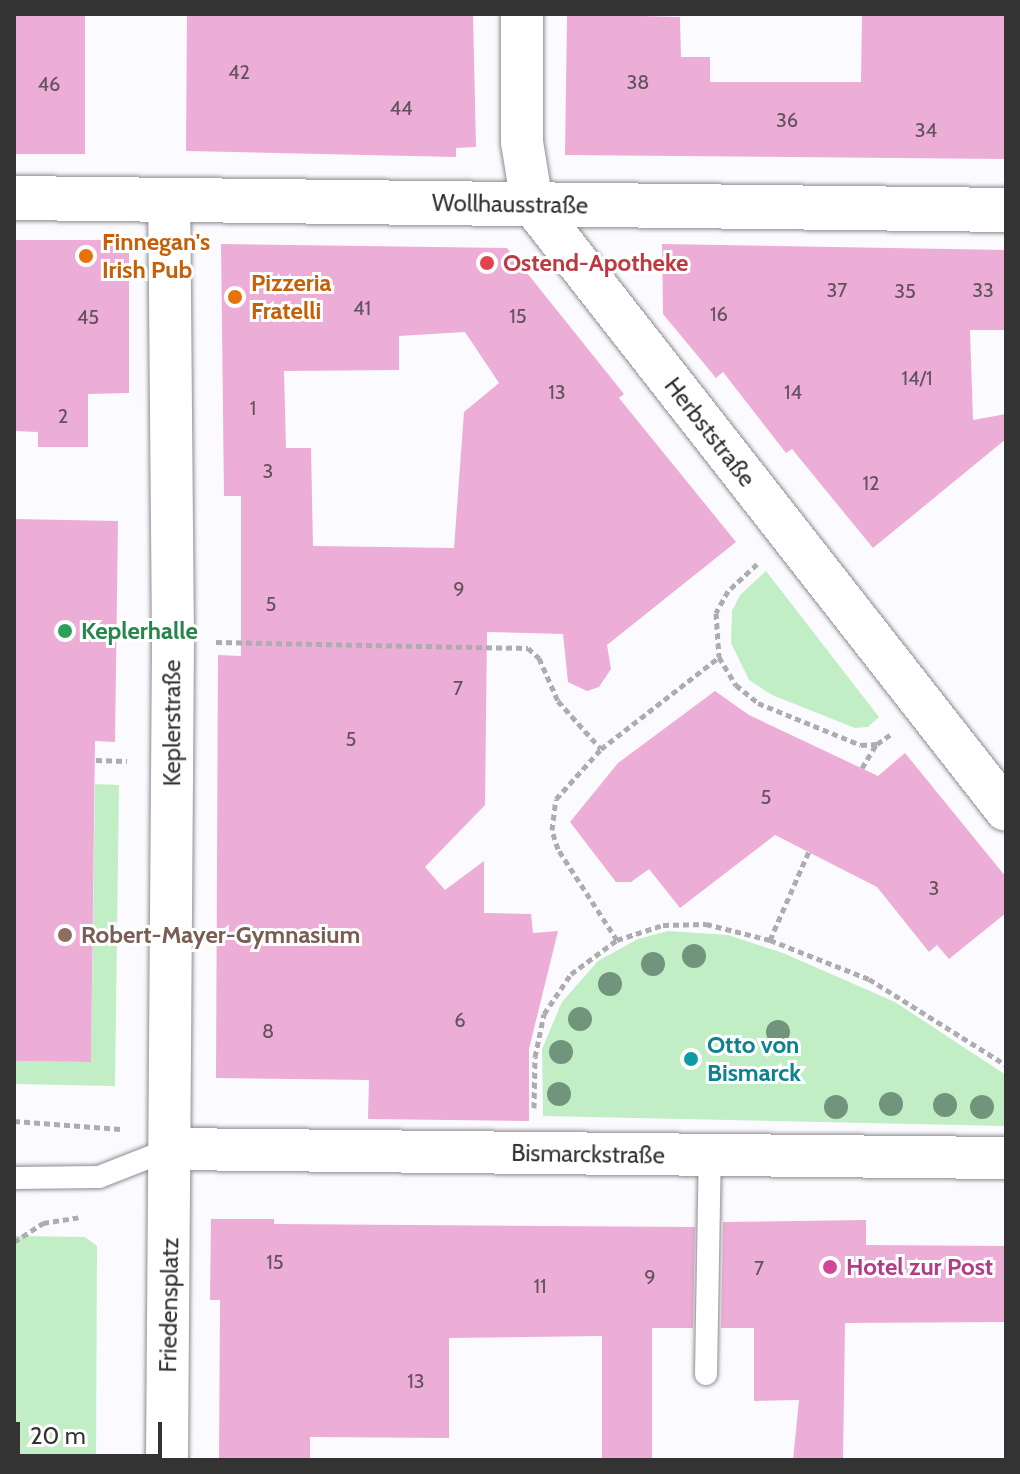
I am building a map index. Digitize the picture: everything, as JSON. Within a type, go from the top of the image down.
[{"type":"street","name":"Herbststraße","points":[[522,14],[522,142],[532,204],[1006,810]]},
{"type":"street","name":"Wollhausstraße","points":[[14,198],[1006,210]]},
{"type":"street","name":"Keplerstraße","points":[[169,201],[173,641],[170,1149]]},
{"type":"street","name":"Bismarckstraße","points":[[170,1149],[1006,1158]]},
{"type":"street","name":"Friedensplatz","points":[[167,1460],[170,1149]]},
{"type":"lane","points":[[14,1178],[109,1175],[170,1149]]},
{"type":"lane","points":[[706,1374],[710,1155]]},
{"type":"path","points":[[790,535],[728,591],[716,613],[719,657],[736,685],[758,703],[861,745],[877,744]]},
{"type":"path","points":[[173,641],[528,648],[539,658],[558,701],[601,749]]},
{"type":"path","points":[[617,940],[558,849],[552,830],[556,799],[601,749],[719,657]]},
{"type":"path","points":[[862,768],[877,744],[927,709]]},
{"type":"path","points":[[770,940],[810,849]]},
{"type":"path","points":[[532,1153],[535,1057],[544,1014],[571,974],[617,940],[663,925],[706,924],[770,940],[869,979],[1006,1065]]},
{"type":"path","points":[[14,1121],[119,1128],[170,1149]]},
{"type":"green space","points":[[766,571],[879,717],[868,727],[855,728],[772,695],[749,680],[731,643],[732,611],[740,595]]},
{"type":"green space","points":[[95,784],[119,785],[115,1086],[14,1084],[14,1061],[91,1062]]},
{"type":"green space","points":[[668,931],[728,935],[783,953],[895,1002],[1006,1075],[1006,1126],[543,1116],[542,1049],[562,1002],[598,961],[638,939]]},
{"type":"green space","points":[[14,1236],[85,1237],[97,1246],[96,1460],[14,1460]]},
{"type":"building","points":[[14,14],[85,14],[85,154],[14,154]]},
{"type":"building","points":[[187,14],[473,14],[476,147],[456,148],[456,157],[186,151]]},
{"type":"building","points":[[567,14],[680,17],[681,57],[710,57],[710,82],[861,82],[862,14],[1006,14],[1006,159],[565,155]]},
{"type":"building","points":[[14,240],[129,240],[129,393],[88,394],[88,447],[38,447],[38,432],[14,431]]},
{"type":"building","points":[[221,244],[507,248],[624,394],[619,398],[736,542],[607,645],[611,669],[599,687],[587,691],[568,682],[563,634],[487,632],[485,805],[425,867],[445,890],[484,861],[484,913],[531,914],[533,933],[558,931],[529,1049],[529,1121],[368,1119],[369,1080],[216,1078],[218,655],[241,656],[241,496],[224,496]],"holes":[[[465,332],[499,383],[464,412],[454,548],[313,546],[311,448],[286,448],[284,371],[399,370],[399,336]]]},
{"type":"building","points":[[662,244],[1006,250],[1006,330],[970,330],[973,420],[1006,414],[1006,439],[873,548],[792,449],[786,453],[723,372],[716,378],[663,314]]},
{"type":"building","name":"Robert-Mayer-Gymnasium","points":[[14,519],[118,521],[115,742],[95,741],[91,1062],[14,1061]]},
{"type":"building","points":[[715,691],[749,715],[878,776],[905,753],[1006,877],[1006,913],[949,959],[937,945],[929,952],[877,887],[775,835],[680,908],[649,869],[631,882],[616,882],[570,822],[618,763]]},
{"type":"building","points":[[211,1219],[274,1219],[274,1224],[695,1227],[693,1328],[652,1328],[652,1460],[602,1460],[602,1336],[449,1338],[449,1438],[310,1437],[310,1460],[219,1460],[220,1300],[210,1300]]},
{"type":"building","points":[[866,1220],[866,1245],[1006,1246],[1006,1322],[845,1323],[843,1460],[793,1460],[799,1400],[754,1401],[754,1328],[721,1328],[723,1222]]},
{"type":"place","name":"Finnegan's Irish Pub","points":[[86,256]]},
{"type":"place","name":"Ostend-Apotheke","points":[[487,263]]},
{"type":"place","name":"Pizzeria Fratelli","points":[[235,297]]},
{"type":"place","name":"Keplerhalle","points":[[65,631]]},
{"type":"place","name":"Robert-Mayer-Gymnasium","points":[[65,935]]},
{"type":"place","name":"Otto von Bismarck","points":[[691,1059]]},
{"type":"place","name":"Hotel zur Post","points":[[830,1267]]}]
